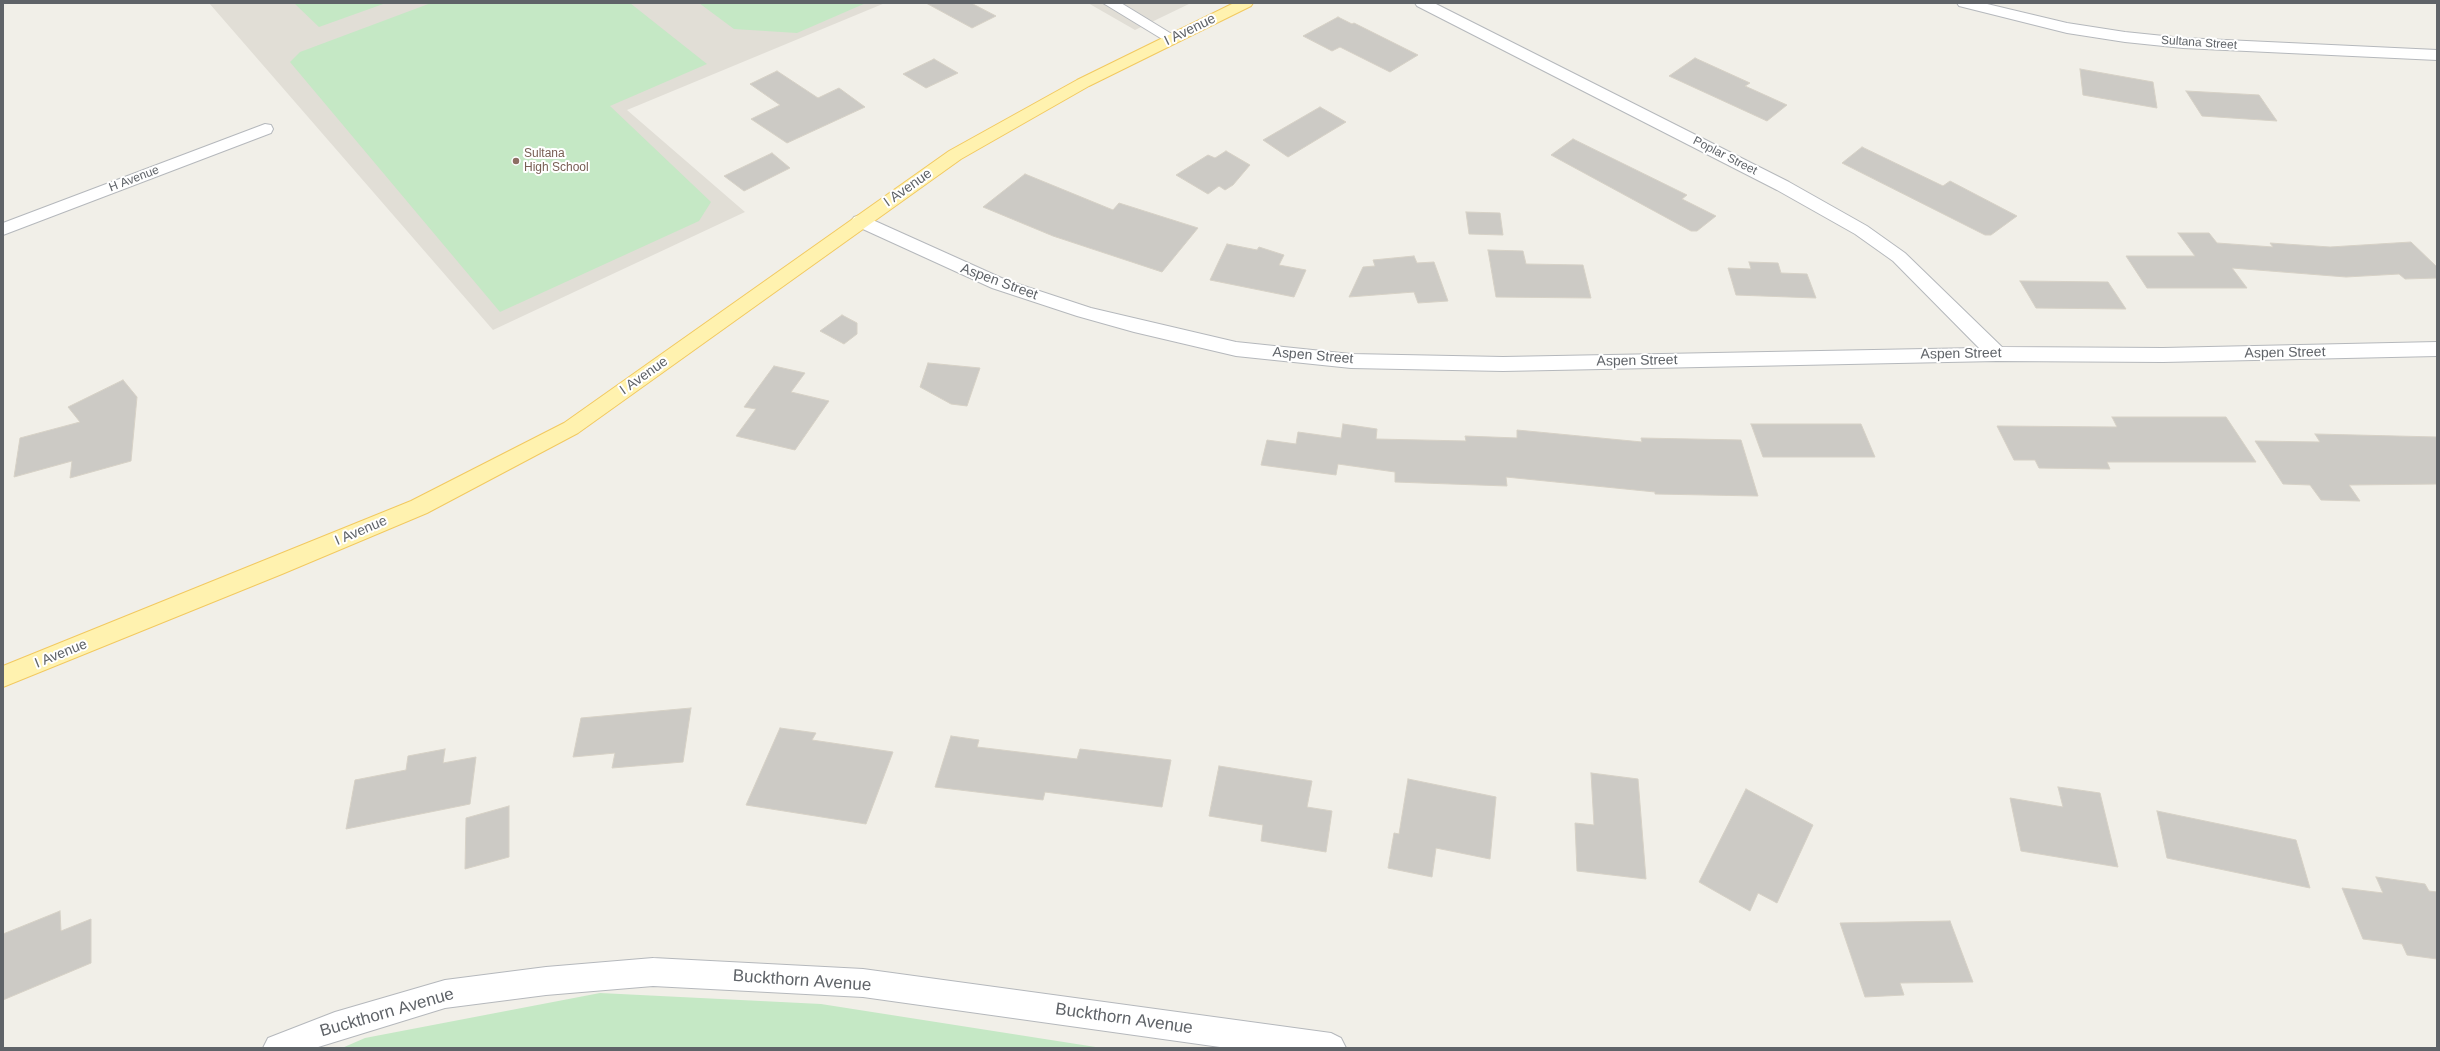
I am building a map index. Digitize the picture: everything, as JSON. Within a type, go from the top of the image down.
[{"type":"main road","name":"I Avenue","points":[[3,677],[281,565],[419,507],[497,468],[571,428],[955,155],[1002,127],[1113,68],[1246,3]]},
{"type":"street","points":[[1110,3],[1172,39]]},
{"type":"street","name":"Poplar Street","points":[[1422,3],[1784,186],[1861,230],[1899,257],[1997,354]]},
{"type":"street","name":"Sultana Street","points":[[1964,3],[2067,28],[2125,38],[2183,43],[2437,55]]},
{"type":"street","name":"H Avenue","points":[[3,229],[265,129]]},
{"type":"street","name":"Aspen Street","points":[[860,222],[999,284],[1134,326],[1236,348],[1351,360],[1503,364],[1997,354],[2163,355],[2437,350]]},
{"type":"street","name":"Buckthorn Avenue","points":[[278,1048],[335,1026],[445,994],[546,981],[653,972],[863,983],[1332,1048]]},
{"type":"shaded area","name":"Sultana High School","points":[[209,3],[885,3],[627,110],[745,212],[493,330]]},
{"type":"shaded area","points":[[1088,3],[1191,3],[1135,30]]},
{"type":"green space","points":[[294,3],[386,3],[319,27]]},
{"type":"green space","name":"Sultana High School","points":[[431,3],[630,3],[707,64],[610,106],[711,202],[699,221],[500,312],[290,62],[300,52]]},
{"type":"green space","points":[[699,3],[866,3],[797,33],[734,29]]},
{"type":"green space","points":[[600,993],[821,1004],[1102,1048],[342,1048],[365,1038]]},
{"type":"building","points":[[926,3],[971,3],[996,16],[972,28]]},
{"type":"building","points":[[1338,17],[1352,24],[1354,23],[1418,55],[1390,72],[1340,47],[1332,51],[1303,36]]},
{"type":"building","points":[[1695,58],[1750,83],[1745,86],[1787,105],[1767,121],[1669,76]]},
{"type":"building","points":[[934,59],[958,73],[926,88],[903,74]]},
{"type":"building","points":[[2080,69],[2153,82],[2157,108],[2083,95]]},
{"type":"building","points":[[777,71],[818,98],[839,88],[865,107],[787,143],[751,119],[780,105],[750,84]]},
{"type":"building","points":[[2186,91],[2259,95],[2277,121],[2202,116]]},
{"type":"building","points":[[1320,107],[1346,122],[1288,157],[1263,140]]},
{"type":"building","points":[[1573,139],[1687,195],[1682,199],[1716,216],[1697,231],[1691,231],[1551,155]]},
{"type":"building","points":[[1862,147],[1943,186],[1950,181],[2017,216],[1991,235],[1985,235],[1842,163]]},
{"type":"building","points":[[1226,151],[1250,165],[1233,185],[1225,190],[1219,186],[1208,194],[1176,175],[1208,155],[1215,158]]},
{"type":"building","points":[[772,153],[790,168],[744,191],[724,176]]},
{"type":"building","points":[[1025,174],[1113,210],[1119,203],[1198,228],[1162,272],[1053,236],[983,207]]},
{"type":"building","points":[[1466,212],[1500,213],[1503,235],[1469,234]]},
{"type":"building","points":[[2178,233],[2209,233],[2217,243],[2273,247],[2270,243],[2330,247],[2411,242],[2437,267],[2437,278],[2405,279],[2399,274],[2346,277],[2232,268],[2247,288],[2147,288],[2126,256],[2195,256]]},
{"type":"building","points":[[1227,244],[1257,250],[1259,247],[1284,255],[1279,265],[1306,270],[1294,297],[1210,280]]},
{"type":"building","points":[[1488,250],[1523,251],[1526,264],[1583,265],[1591,298],[1496,297]]},
{"type":"building","points":[[1414,256],[1417,263],[1434,262],[1448,301],[1418,303],[1414,292],[1349,297],[1363,267],[1375,266],[1373,260]]},
{"type":"building","points":[[1749,262],[1778,263],[1781,273],[1807,274],[1816,298],[1736,295],[1728,268],[1751,269]]},
{"type":"building","points":[[2020,281],[2108,282],[2126,309],[2036,308]]},
{"type":"building","points":[[842,315],[857,323],[857,334],[844,344],[820,331]]},
{"type":"building","points":[[928,363],[980,368],[967,406],[951,404],[920,387]]},
{"type":"building","points":[[774,366],[805,373],[791,392],[829,401],[795,450],[736,436],[756,409],[744,407]]},
{"type":"building","points":[[123,380],[137,397],[131,461],[70,478],[72,461],[14,477],[20,438],[80,422],[68,407]]},
{"type":"building","points":[[2112,417],[2226,417],[2256,462],[2107,462],[2110,469],[2039,468],[2035,460],[2014,460],[1997,426],[2117,427]]},
{"type":"building","points":[[1343,424],[1377,429],[1376,439],[1466,441],[1465,436],[1517,438],[1517,430],[1642,442],[1641,438],[1741,440],[1758,496],[1655,494],[1655,492],[1506,477],[1507,486],[1395,482],[1395,472],[1338,464],[1336,475],[1261,465],[1267,440],[1296,444],[1298,432],[1341,438]]},
{"type":"building","points":[[1751,424],[1861,424],[1875,457],[1763,457]]},
{"type":"building","points":[[2315,434],[2437,437],[2437,484],[2349,485],[2360,501],[2321,500],[2310,485],[2283,484],[2255,441],[2320,442]]},
{"type":"building","points":[[691,708],[683,762],[612,768],[615,753],[573,757],[581,718]]},
{"type":"building","points":[[780,728],[816,733],[812,740],[893,752],[866,824],[746,805]]},
{"type":"building","points":[[951,736],[979,740],[977,747],[1077,759],[1080,749],[1171,760],[1162,807],[1045,792],[1043,800],[935,787]]},
{"type":"building","points":[[445,749],[443,763],[476,757],[470,804],[346,829],[355,780],[406,770],[408,756]]},
{"type":"building","points":[[1219,766],[1312,781],[1307,807],[1332,811],[1326,852],[1261,841],[1263,825],[1209,816]]},
{"type":"building","points":[[1591,773],[1638,779],[1646,879],[1577,871],[1575,823],[1594,825]]},
{"type":"building","points":[[1408,779],[1496,797],[1490,859],[1436,848],[1432,877],[1388,868],[1394,833],[1399,834]]},
{"type":"building","points":[[2058,787],[2100,793],[2118,867],[2021,851],[2010,798],[2063,807]]},
{"type":"building","points":[[1746,789],[1813,825],[1777,903],[1758,893],[1750,911],[1699,882]]},
{"type":"building","points":[[509,806],[509,857],[465,869],[466,818]]},
{"type":"building","points":[[2157,811],[2296,840],[2310,888],[2167,858]]},
{"type":"building","points":[[2376,877],[2425,884],[2429,891],[2437,892],[2437,959],[2407,955],[2402,944],[2363,939],[2342,888],[2383,893]]},
{"type":"building","points":[[60,911],[61,931],[91,919],[91,963],[3,1000],[3,934]]},
{"type":"building","points":[[1950,921],[1973,982],[1900,983],[1904,995],[1865,997],[1840,923]]},
{"type":"place","name":"Sultana High School","points":[[516,161]]}]
